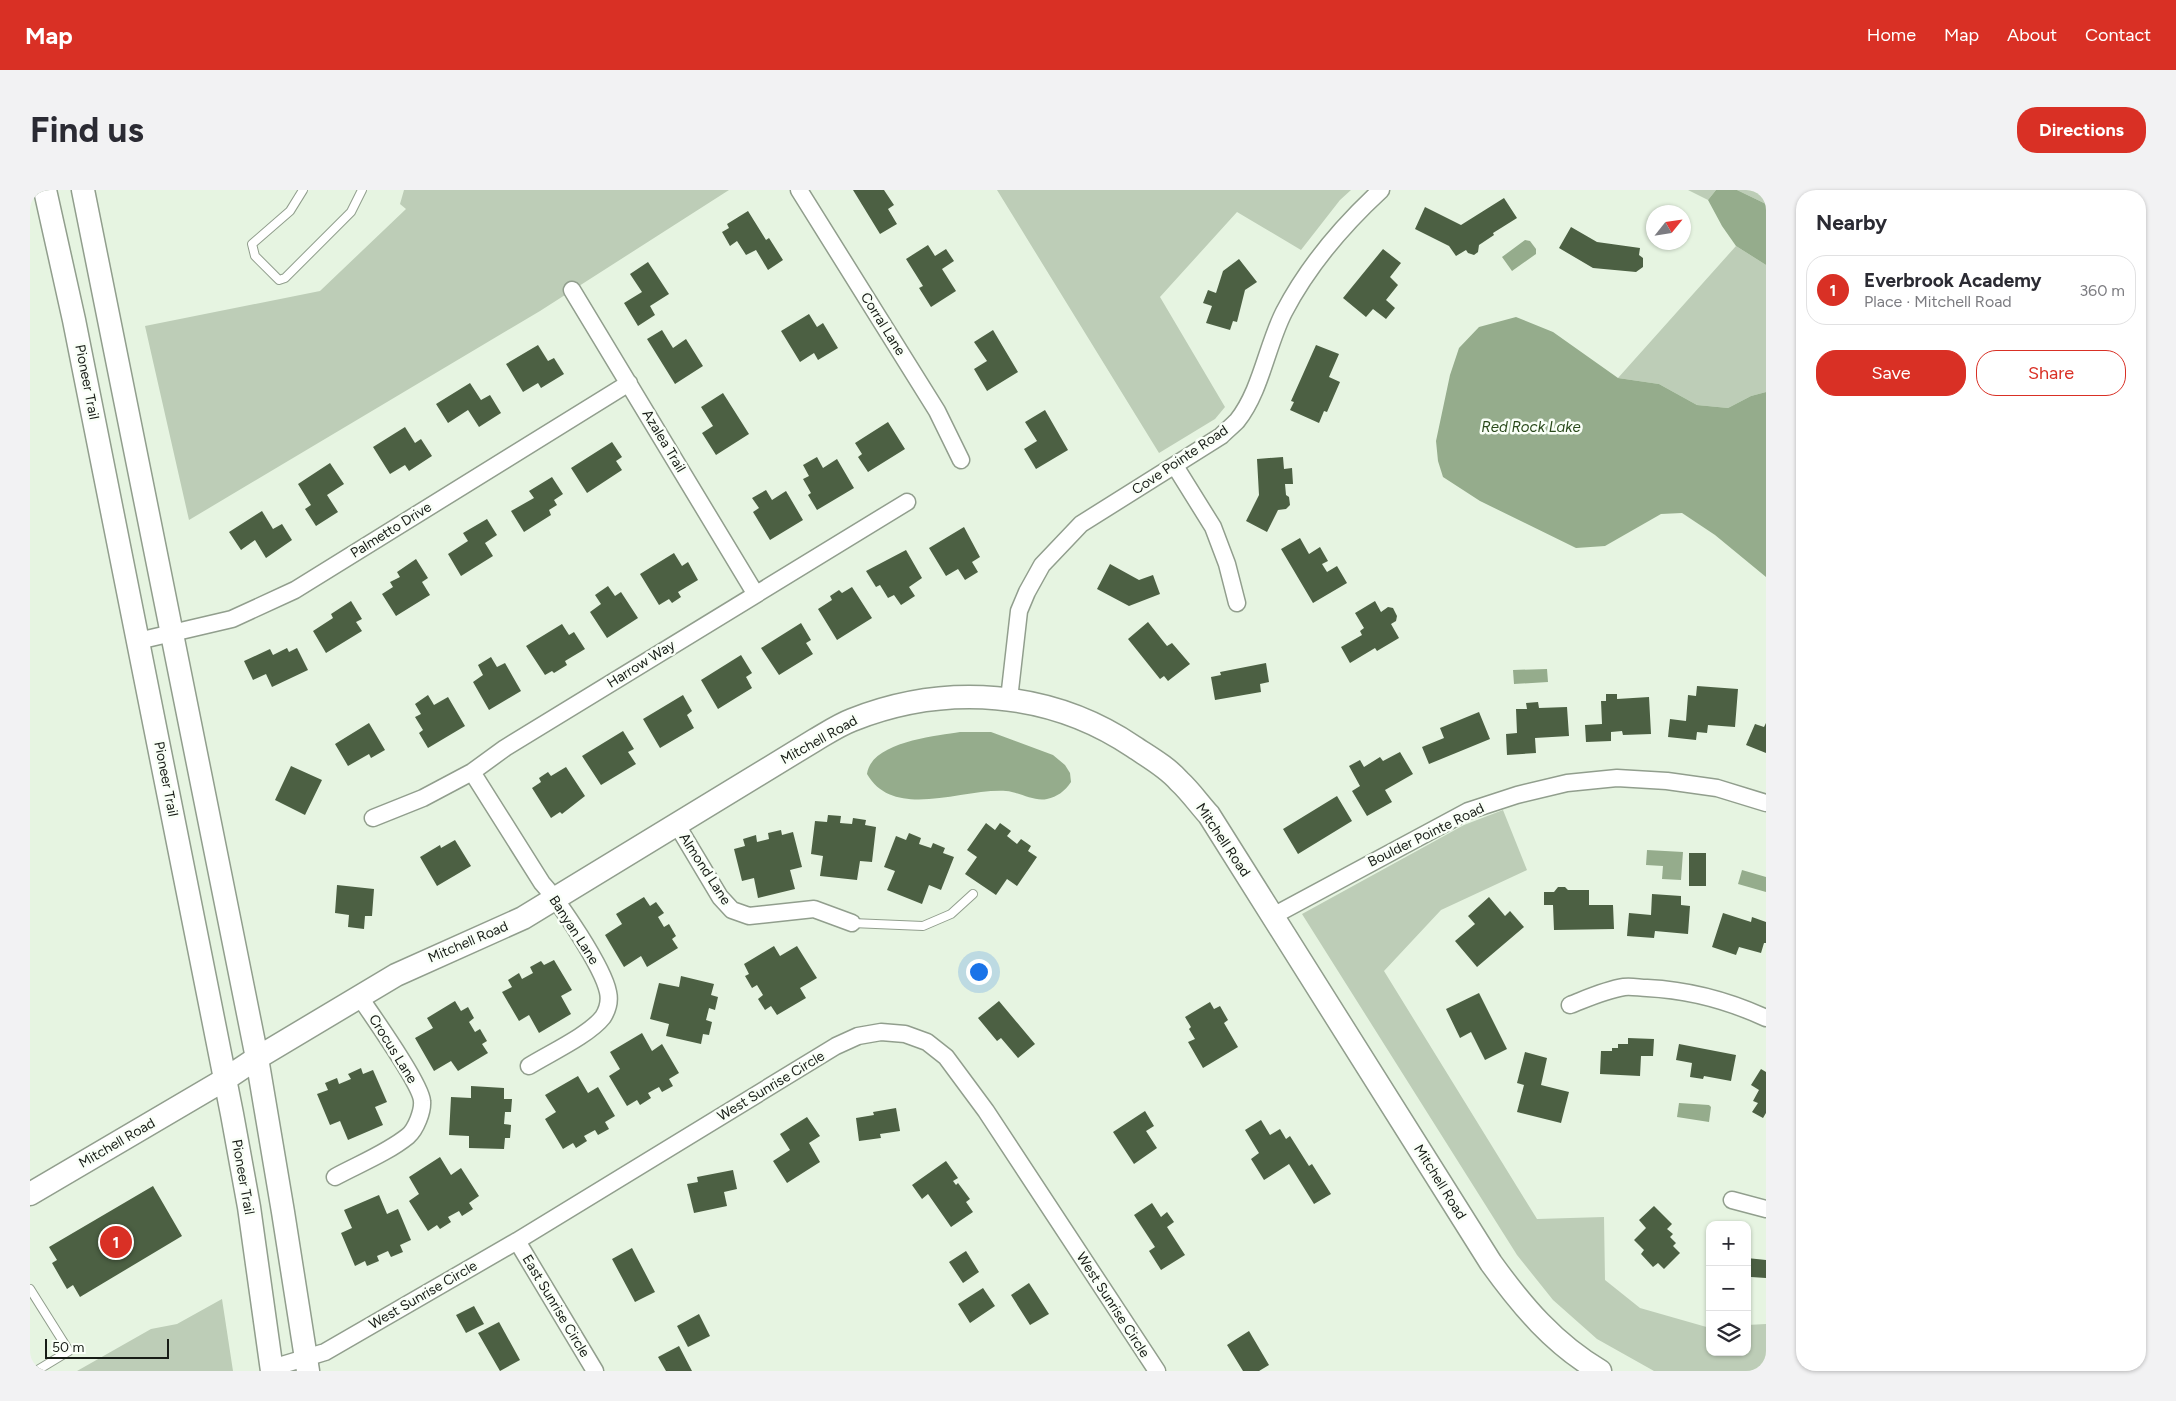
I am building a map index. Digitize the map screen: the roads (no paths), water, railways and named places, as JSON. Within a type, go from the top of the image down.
[{"type":"main road","name":"Pioneer Trail","points":[[44,190],[74,320],[249,1208],[272,1370]]},
{"type":"main road","points":[[83,190],[257,1058],[276,1165],[307,1365]]},
{"type":"main road","name":"Mitchell Road","points":[[30,1194],[224,1080],[359,996],[419,963],[523,918],[851,720],[890,707],[938,698],[983,696],[1037,704],[1077,716],[1119,736],[1179,780],[1209,815],[1491,1263],[1521,1304],[1552,1336],[1600,1371]]},
{"type":"street","name":"Corral Lane","points":[[799,190],[937,411],[961,460]]},
{"type":"street","name":"Cove Pointe Road","points":[[1009,699],[1019,611],[1042,565],[1081,524],[1221,436],[1238,420],[1249,401],[1284,313],[1318,258],[1358,211],[1381,190]]},
{"type":"street","name":"Azalea Trail","points":[[572,290],[755,593]]},
{"type":"street","name":"Palmetto Drive","points":[[138,641],[232,619],[295,590],[629,383]]},
{"type":"street","points":[[1175,466],[1212,527],[1227,564],[1237,603]]},
{"type":"street","name":"Harrow Way","points":[[373,818],[423,798],[472,772],[505,748],[755,593],[907,502]]},
{"type":"street","name":"Banyan Lane","points":[[472,772],[542,883],[556,898],[603,976],[608,992],[608,1008],[593,1027],[529,1066]]},
{"type":"street","name":"Boulder Pointe Road","points":[[1273,916],[1468,811],[1517,794],[1566,783],[1617,778],[1667,781],[1717,788],[1766,803]]},
{"type":"street","name":"Almond Lane","points":[[677,825],[720,897],[732,910],[750,916],[814,909],[852,923]]},
{"type":"street","points":[[1570,1005],[1597,993],[1626,987],[1646,988],[1701,995],[1746,1009],[1766,1018]]},
{"type":"street","name":"Crocus Lane","points":[[335,1177],[391,1147],[410,1134],[418,1119],[422,1101],[415,1082],[359,996]]},
{"type":"street","name":"West Sunrise Circle","points":[[272,1370],[307,1365],[325,1352],[517,1241],[836,1046],[858,1036],[881,1032],[905,1034],[927,1042],[946,1057],[960,1075],[1157,1371]]},
{"type":"street","points":[[1732,1200],[1766,1209]]},
{"type":"street","name":"East Sunrise Circle","points":[[517,1241],[595,1371]]},
{"type":"lane","points":[[303,190],[290,211],[252,244],[255,256],[279,280],[286,278],[351,212],[362,190]]},
{"type":"lane","points":[[852,923],[924,926],[951,914],[973,894]]},
{"type":"lane","points":[[30,1288],[69,1351],[36,1371]]},
{"type":"water","points":[[1716,190],[1737,190],[1766,204],[1766,265],[1736,246],[1722,226],[1708,200]]},
{"type":"water","points":[[1525,240],[1530,241],[1536,249],[1536,254],[1512,271],[1502,257]]},
{"type":"water","name":"Red Rock Lake","points":[[1516,317],[1553,332],[1618,378],[1659,384],[1697,405],[1728,408],[1751,396],[1766,392],[1766,577],[1715,535],[1682,513],[1661,514],[1605,546],[1576,548],[1480,501],[1443,477],[1438,461],[1436,441],[1450,375],[1459,348],[1479,327]]},
{"type":"water","points":[[1547,669],[1548,682],[1514,684],[1513,670]]},
{"type":"water","points":[[960,732],[991,732],[1053,755],[1065,765],[1070,773],[1071,782],[1057,795],[1042,800],[1006,791],[989,791],[931,799],[912,799],[894,796],[879,788],[867,774],[871,763],[880,754],[892,748],[921,739]]},
{"type":"water","points":[[1647,850],[1683,852],[1681,880],[1662,879],[1663,866],[1646,865]]},
{"type":"water","points":[[1742,870],[1766,877],[1766,892],[1738,884]]},
{"type":"water","points":[[1679,1103],[1709,1105],[1711,1107],[1709,1122],[1677,1117]]},
{"type":"place","name":"Everbrook Academy","points":[[116,1242]]}]
